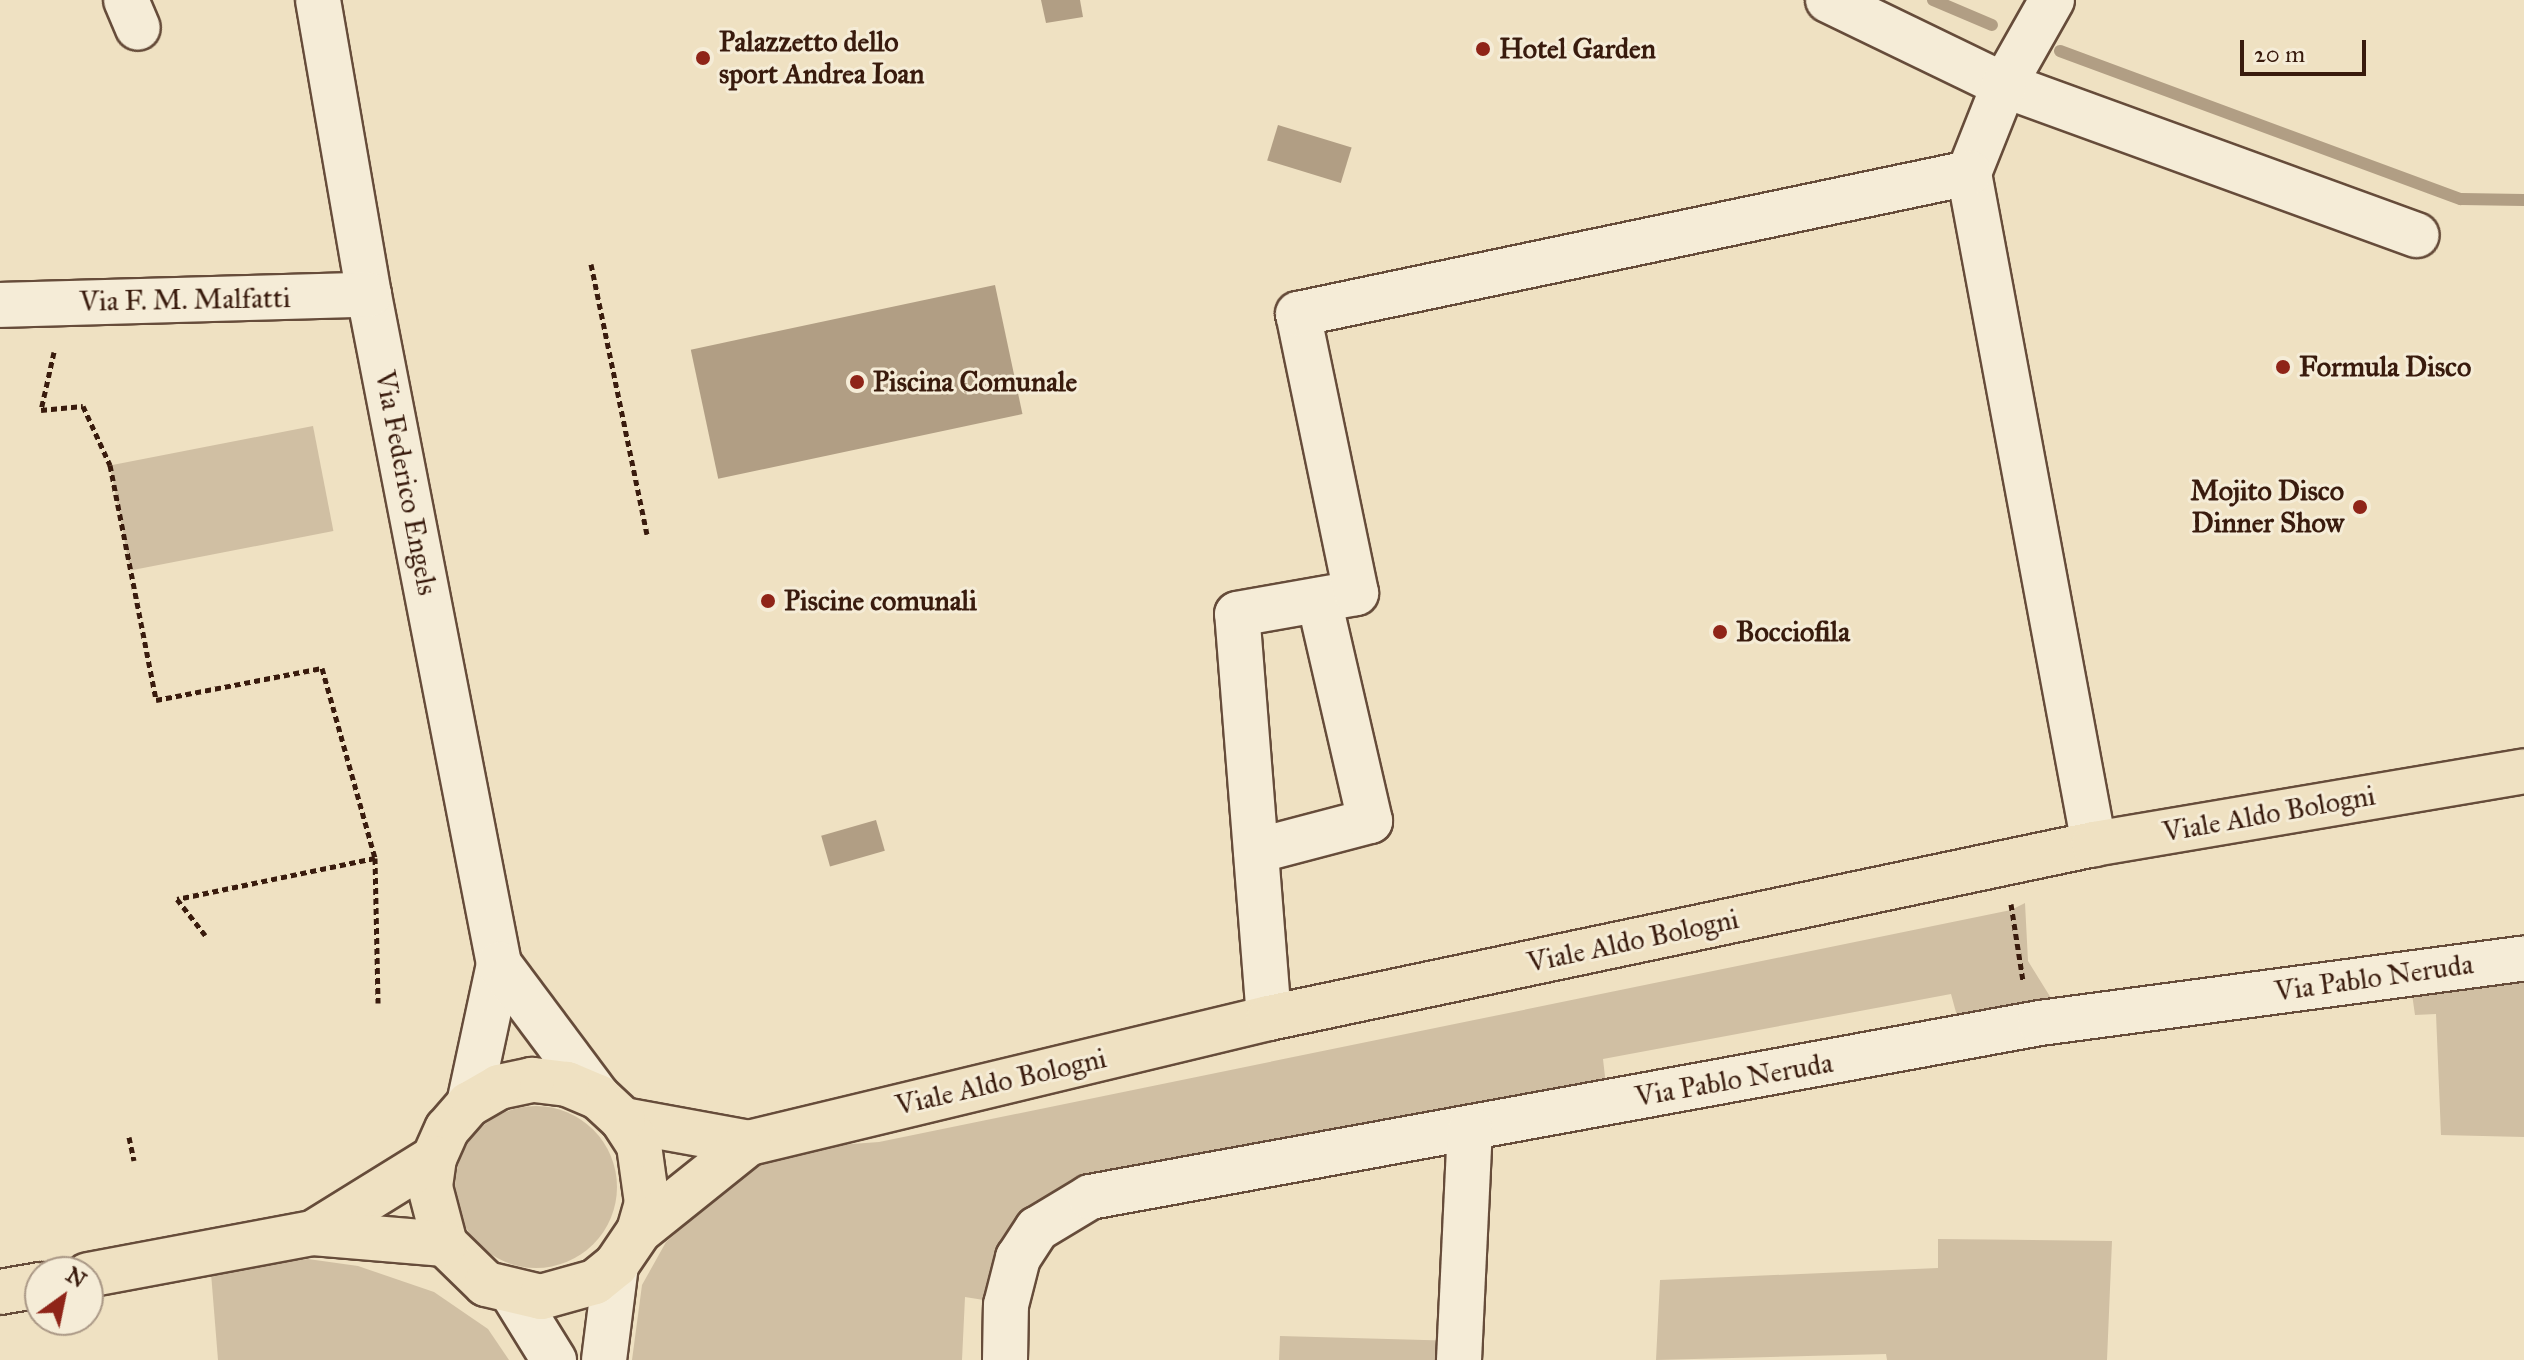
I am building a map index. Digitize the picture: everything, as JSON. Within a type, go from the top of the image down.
[{"type":"main road","name":"Viale Aldo Bologni","points":[[611,1109],[749,1143],[1269,1018],[2017,860],[2094,844],[2524,771]]},
{"type":"main road","points":[[532,1080],[567,1084],[611,1109],[639,1145],[647,1174],[647,1203],[628,1248],[568,1293],[513,1294],[463,1267],[445,1244],[430,1187],[434,1158],[447,1129],[469,1104],[499,1087],[532,1080]]},
{"type":"main road","name":"Viale Aldo Bologni","points":[[628,1248],[749,1143]]},
{"type":"main road","points":[[313,1233],[434,1158]]},
{"type":"main road","points":[[104,1272],[313,1233],[445,1244]]},
{"type":"main road","points":[[0,1292],[24,1288]]},
{"type":"street","name":"Via Federico Engels","points":[[318,0],[369,295],[499,964],[469,1104]]},
{"type":"street","points":[[1828,0],[2004,85],[2417,235]]},
{"type":"street","points":[[2052,0],[2004,85],[1969,173],[2094,844]]},
{"type":"street","points":[[1269,1018],[1237,614],[1356,593],[1298,314],[1969,173]]},
{"type":"street","name":"Via F. M. Malfatti","points":[[0,305],[369,295]]},
{"type":"street","points":[[1256,851],[1370,821],[1319,600]]},
{"type":"street","name":"Via Pablo Neruda","points":[[1005,1360],[1006,1305],[1018,1258],[1037,1229],[1090,1197],[2040,1023],[2524,958]]},
{"type":"street","name":"Via Federico Engels","points":[[499,964],[611,1109]]},
{"type":"street","points":[[1459,1360],[1470,1129]]},
{"type":"street","points":[[604,1360],[628,1248]]},
{"type":"street","points":[[513,1294],[554,1360]]},
{"type":"path","points":[[591,264],[647,534]]},
{"type":"path","points":[[54,352],[41,410],[83,406],[110,465],[156,700],[322,668],[375,858],[378,1003]]},
{"type":"path","points":[[205,935],[177,899],[375,858]]},
{"type":"path","points":[[2017,860],[2011,910],[2023,980],[2040,1023]]},
{"type":"path","points":[[129,1137],[134,1160]]},
{"type":"shaded area","points":[[1041,0],[1080,0],[1083,17],[1046,23]]},
{"type":"shaded area","points":[[1278,125],[1352,148],[1341,183],[1267,160]]},
{"type":"shaded area","name":"Piscina Comunale","points":[[995,285],[1022,414],[718,479],[691,350]]},
{"type":"shaded area","points":[[313,426],[333,531],[130,571],[110,465]]},
{"type":"shaded area","points":[[876,820],[885,851],[830,866],[821,836]]},
{"type":"shaded area","points":[[2025,903],[2028,961],[2064,1019],[1963,1038],[1951,994],[1603,1059],[1608,1103],[1102,1195],[990,1301],[965,1297],[962,1360],[632,1360],[642,1285],[666,1242],[770,1150],[879,1142],[2011,910]]},
{"type":"shaded area","points":[[2524,958],[2524,1137],[2441,1135],[2436,1014],[2415,1015],[2409,973]]},
{"type":"shaded area","points":[[536,1106],[567,1112],[593,1130],[611,1156],[617,1187],[611,1218],[593,1244],[567,1262],[536,1268],[505,1262],[479,1244],[461,1218],[455,1187],[461,1156],[479,1130],[505,1112]]},
{"type":"shaded area","points":[[1938,1239],[2112,1241],[2107,1360],[1887,1360],[1886,1354],[1656,1360],[1660,1280],[1938,1268]]},
{"type":"shaded area","points":[[308,1259],[358,1266],[434,1292],[488,1329],[509,1360],[218,1360],[211,1273]]},
{"type":"shaded area","points":[[1280,1336],[1460,1341],[1459,1360],[1279,1360]]},
{"type":"waterway","points":[[1933,0],[1992,25]]},
{"type":"waterway","points":[[2060,51],[2461,199],[2524,200]]},
{"type":"place","name":"Hotel Garden","points":[[1483,49]]},
{"type":"place","name":"Palazzetto dello sport Andrea Ioan","points":[[703,58]]},
{"type":"place","name":"Formula Disco","points":[[2283,367]]},
{"type":"place","name":"Piscina Comunale","points":[[857,382]]},
{"type":"place","name":"Mojito Disco Dinner Show","points":[[2360,507]]},
{"type":"place","name":"Piscine comunali","points":[[768,601]]},
{"type":"place","name":"Bocciofila","points":[[1720,632]]}]
